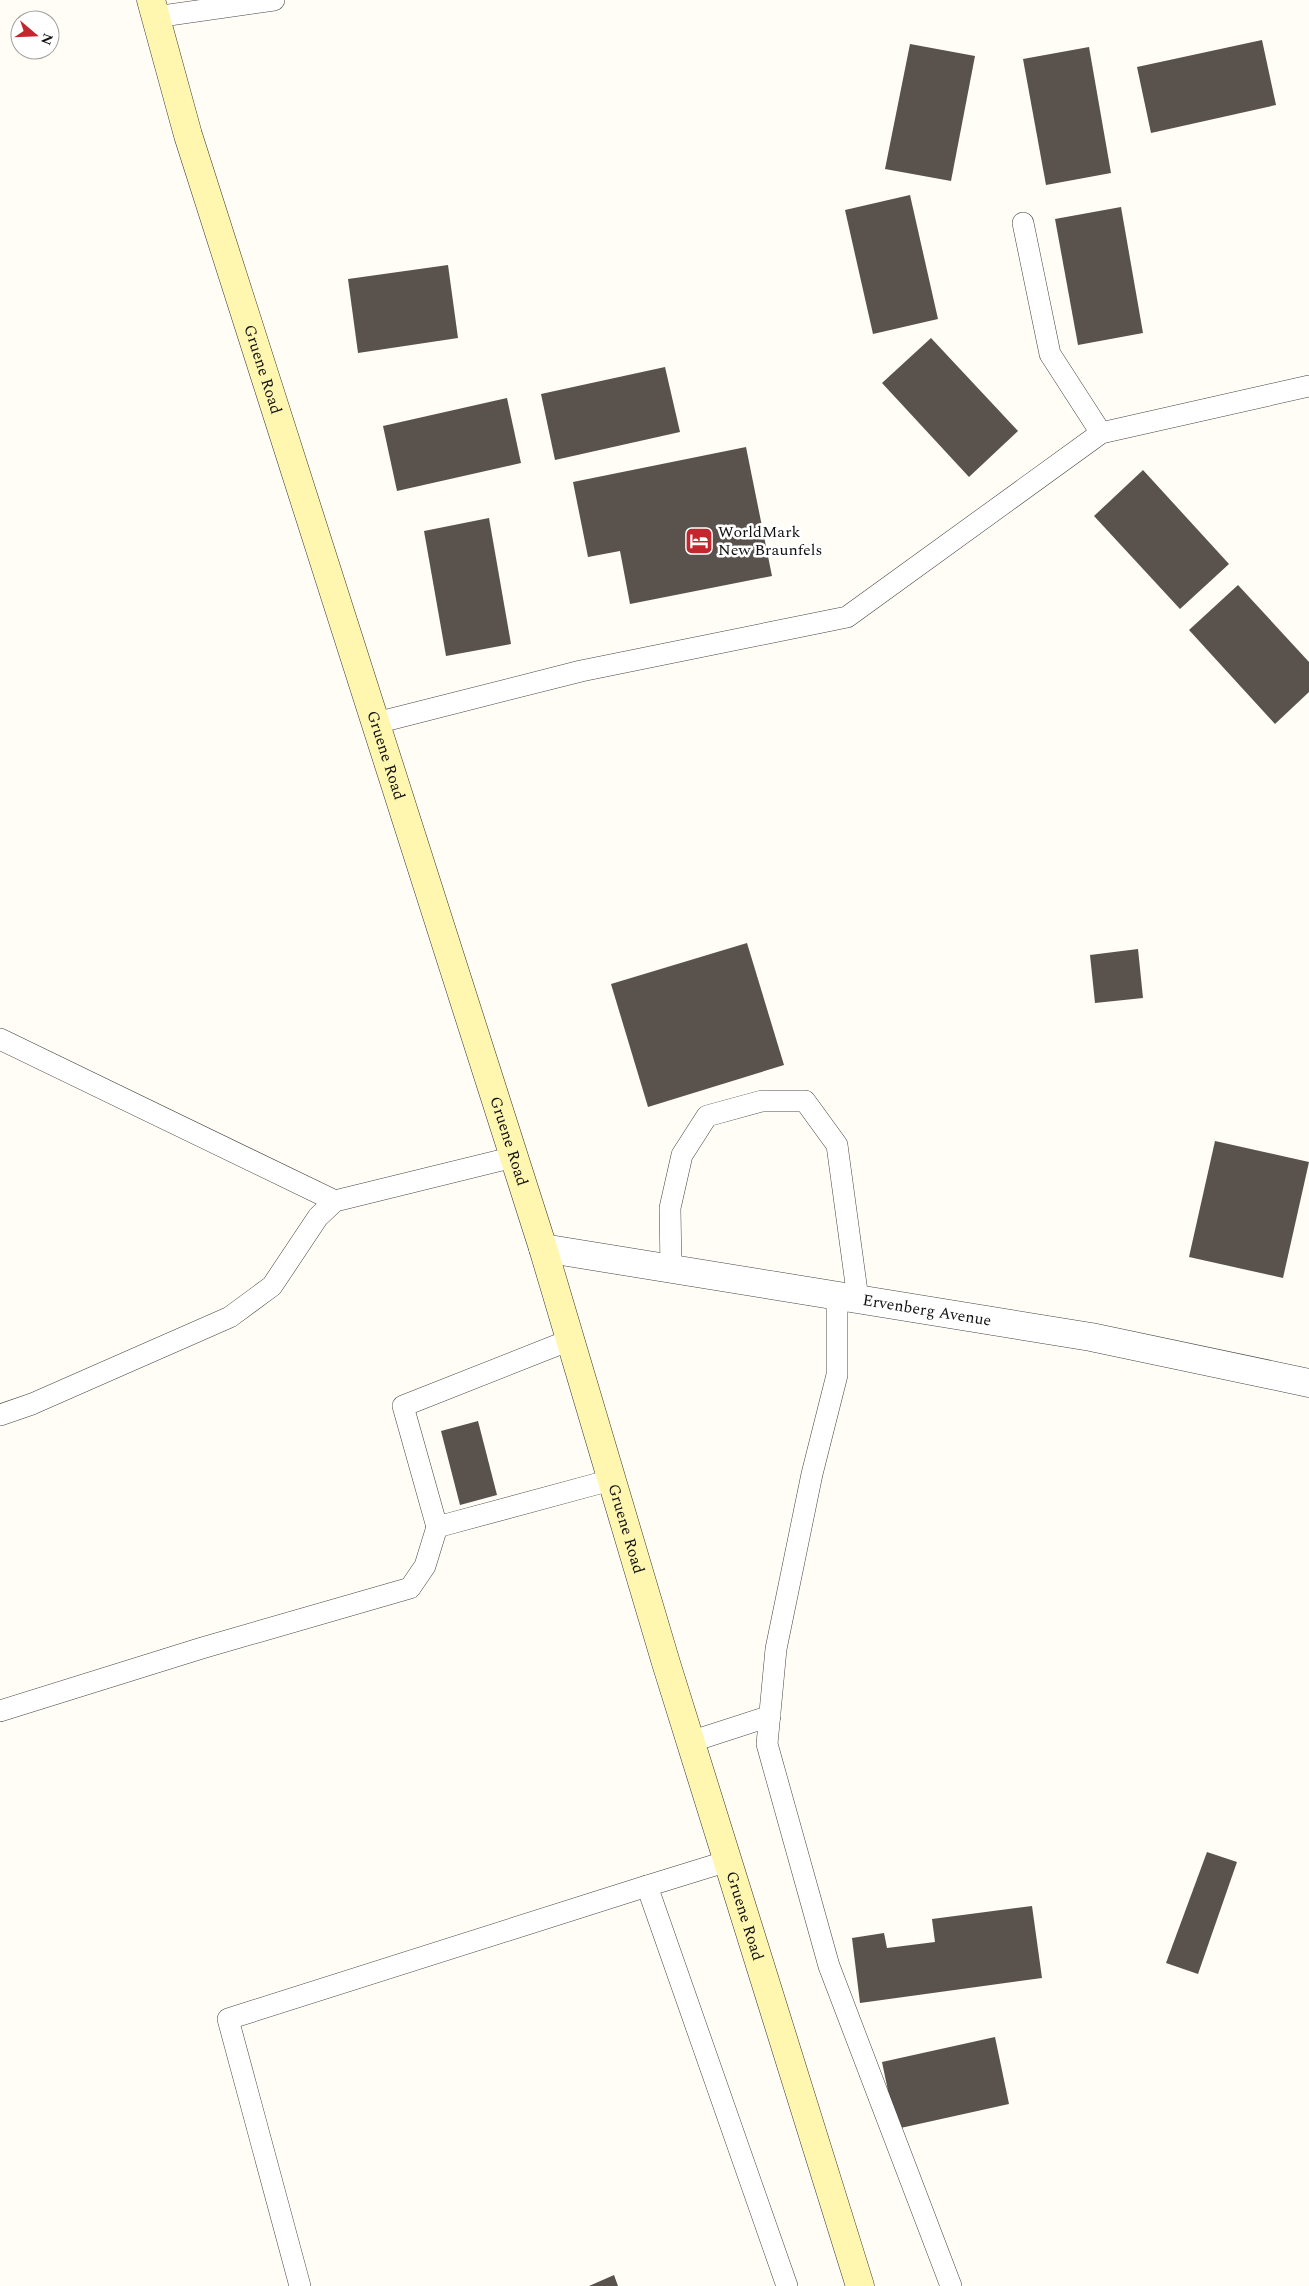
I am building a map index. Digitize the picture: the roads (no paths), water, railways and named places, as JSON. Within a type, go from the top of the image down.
[{"type":"street","name":"Gruene Road","points":[[153,9],[188,135],[543,1248],[690,1742],[860,2286]]},
{"type":"street","name":"Ervenberg Avenue","points":[[543,1248],[1091,1337],[1309,1383]]},
{"type":"lane","points":[[153,9],[274,0]]},
{"type":"lane","points":[[1023,223],[1050,354],[1101,433]]},
{"type":"lane","points":[[376,723],[581,671],[847,618],[1101,433],[1309,386]]},
{"type":"lane","points":[[0,1039],[335,1201]]},
{"type":"lane","points":[[671,1269],[670,1208],[682,1155],[707,1116],[762,1101],[805,1101],[837,1145],[847,1297],[838,1376],[812,1474],[776,1649],[767,1744],[829,1966],[951,2286]]},
{"type":"lane","points":[[0,1416],[32,1404],[230,1317],[272,1286],[318,1217],[335,1201],[514,1158]]},
{"type":"lane","points":[[0,1711],[202,1648],[410,1588],[425,1566],[437,1527],[403,1406],[570,1340]]},
{"type":"lane","points":[[437,1527],[611,1480]]},
{"type":"lane","points":[[690,1742],[770,1716]]},
{"type":"lane","points":[[300,2286],[228,2019],[728,1861]]},
{"type":"lane","points":[[647,1886],[787,2286]]},
{"type":"place","name":"WorldMark New Braunfels","points":[[699,541]]}]
